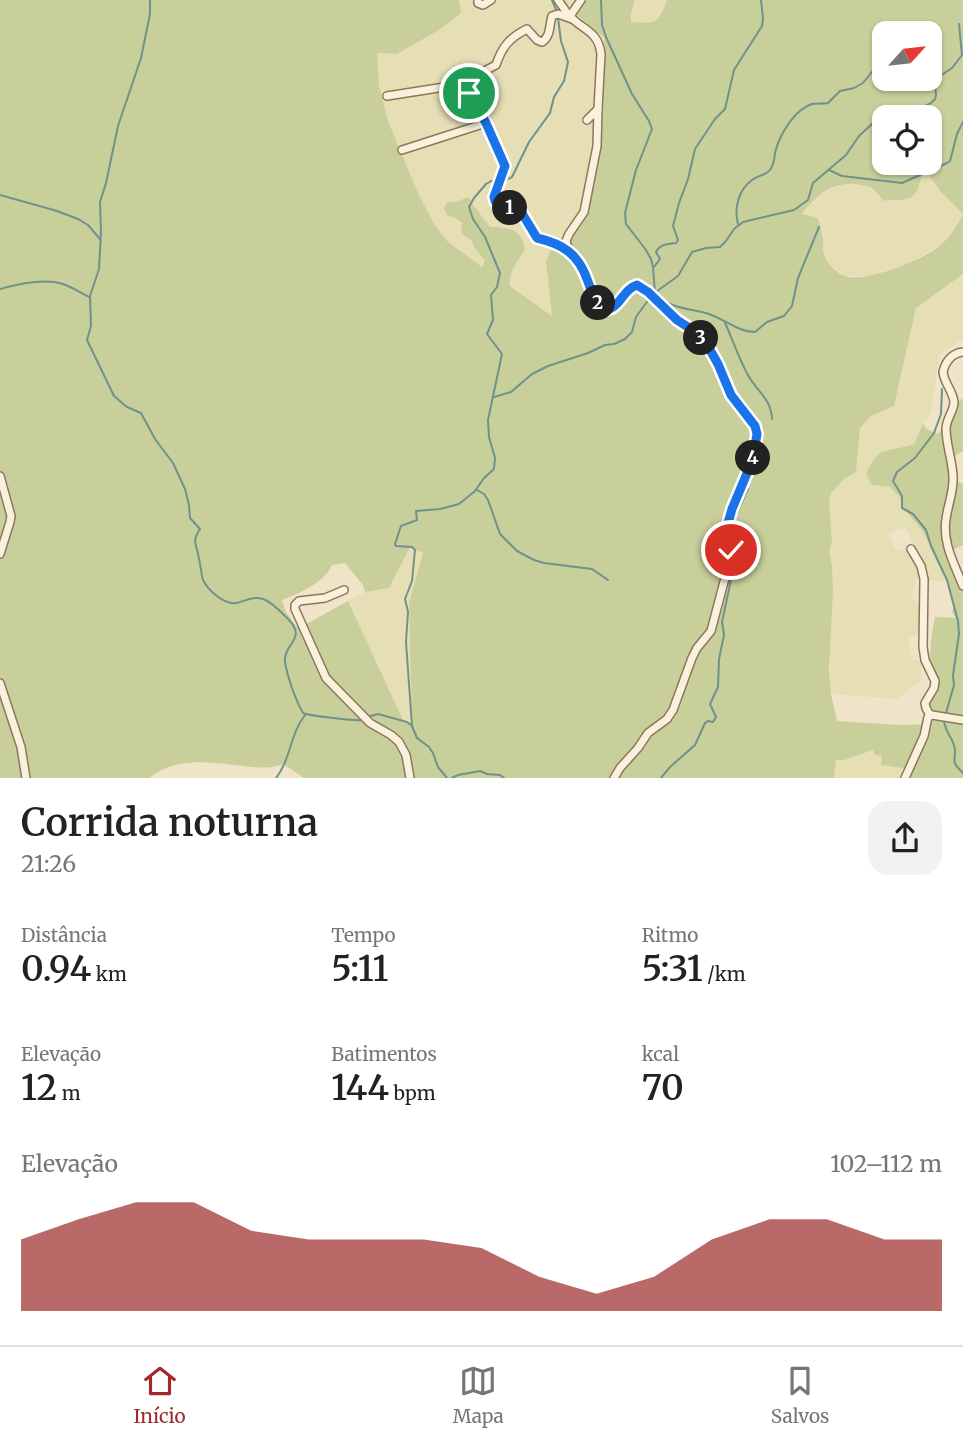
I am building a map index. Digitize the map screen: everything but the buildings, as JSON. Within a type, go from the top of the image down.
[{"type":"street","points":[[478,0],[478,3],[483,5],[491,0]]},
{"type":"street","points":[[558,0],[571,18],[592,33],[600,46],[601,54],[598,136],[594,165],[584,212],[567,237],[569,251]]},
{"type":"street","points":[[571,18],[571,13],[581,0]]},
{"type":"street","points":[[387,96],[451,86],[496,65],[501,50],[522,31],[527,29],[542,42],[549,34],[552,16],[571,18]]},
{"type":"street","points":[[468,78],[469,93],[505,166],[496,188],[495,201],[501,208],[520,210],[537,238],[569,251],[582,268],[593,295],[604,309],[612,309],[628,289],[637,285],[677,320],[694,331],[714,356],[727,388],[757,430],[753,459],[726,530],[731,550],[730,559],[711,631],[692,658],[670,715],[648,733],[614,778]]},
{"type":"street","points":[[587,120],[598,109]]},
{"type":"street","points":[[402,150],[486,123]]},
{"type":"street","points":[[963,352],[949,359],[943,372],[954,404],[946,424],[953,477],[945,529],[949,550],[963,586]]},
{"type":"street","points":[[0,477],[10,522],[0,554]]},
{"type":"street","points":[[912,549],[924,579],[923,647],[925,660],[935,681],[926,703],[930,715]]},
{"type":"street","points":[[344,590],[330,597],[299,601],[295,609],[326,678],[370,723],[399,742],[407,755],[410,778]]},
{"type":"street","points":[[0,683],[21,747],[26,778]]},
{"type":"street","points":[[930,715],[963,719]]},
{"type":"street","points":[[905,778],[924,736],[930,715]]},
{"type":"shaded area","points":[[459,0],[587,0],[576,14],[604,39],[602,138],[587,199],[563,248],[553,251],[547,276],[553,317],[510,286],[509,279],[513,269],[525,250],[504,227],[490,227],[469,197],[447,202],[455,218],[462,224],[461,231],[471,240],[486,262],[482,268],[448,242],[434,224],[418,193],[388,121],[379,85],[377,53],[397,54],[439,30],[460,14]]},
{"type":"shaded area","points":[[635,0],[667,0],[660,17],[650,24],[631,22]]},
{"type":"shaded area","points":[[930,175],[941,192],[963,214],[944,243],[907,264],[869,276],[845,276],[832,267],[822,250],[822,233],[818,218],[801,215],[815,198],[838,185],[848,183],[872,188],[884,201],[909,199],[921,177]]},
{"type":"shaded area","points":[[963,274],[963,341],[939,355],[931,412],[914,444],[901,449],[885,449],[866,474],[872,484],[890,486],[899,496],[903,508],[922,530],[947,581],[928,581],[906,528],[889,534],[896,551],[906,548],[910,550],[923,574],[915,582],[912,597],[920,606],[920,635],[909,637],[911,659],[921,661],[921,680],[898,699],[831,694],[831,493],[856,471],[860,428],[871,416],[894,406],[916,308]]},
{"type":"shaded area","points":[[410,547],[423,553],[409,602],[413,724],[404,722],[348,601],[365,592],[389,588]]},
{"type":"shaded area","points":[[870,750],[882,755],[882,765],[910,769],[905,778],[834,778],[836,760],[844,760]]},
{"type":"green space","points":[[0,0],[459,0],[460,14],[439,30],[397,54],[377,53],[379,85],[388,121],[418,193],[434,224],[448,242],[482,267],[485,261],[471,240],[463,235],[462,223],[447,215],[444,208],[447,202],[469,197],[490,227],[518,233],[525,250],[512,271],[510,286],[552,316],[546,261],[551,250],[563,248],[581,220],[602,138],[604,38],[576,14],[587,0],[635,0],[631,22],[646,23],[659,18],[667,0],[963,0],[963,214],[963,274],[916,308],[894,406],[871,416],[860,428],[856,472],[845,478],[831,493],[829,501],[832,542],[829,552],[833,591],[829,670],[837,721],[927,724],[924,705],[934,690],[930,654],[935,617],[956,618],[952,612],[954,602],[947,581],[922,530],[903,508],[899,496],[890,487],[872,485],[866,474],[880,453],[914,444],[923,424],[938,434],[951,417],[956,404],[963,398],[963,451],[950,459],[953,479],[963,484],[963,545],[950,551],[963,587],[963,778],[905,778],[909,769],[881,765],[882,756],[874,754],[873,750],[836,760],[834,778],[304,778],[283,764],[255,767],[202,762],[166,768],[149,778],[0,778]],"holes":[[[872,105],[942,105],[942,175],[929,175],[941,192],[963,214],[944,242],[926,255],[899,267],[870,275],[848,277],[832,267],[823,253],[818,218],[802,214],[824,192],[838,185],[870,187],[884,201],[907,199],[914,195],[921,175],[872,175]],[[410,547],[423,553],[409,602],[412,724],[404,722],[348,601],[301,627],[296,626],[286,612],[282,600],[317,582],[332,565],[345,563],[363,585],[365,592],[389,588]]]},
{"type":"waterway","points":[[150,0],[150,14],[141,58],[118,126],[100,202],[99,269],[90,296],[91,326],[87,340],[114,396],[127,407],[141,413],[155,439],[173,463],[185,489],[190,518],[200,529],[195,544],[205,584],[226,602],[236,603],[256,598],[266,600],[292,623],[296,635],[285,655],[285,662],[303,713],[363,720]]},
{"type":"waterway","points":[[552,0],[557,12]]},
{"type":"waterway","points":[[601,0],[602,25],[606,37],[632,94],[652,129],[636,170],[625,213],[626,224],[651,259],[655,293]]},
{"type":"waterway","points":[[654,267],[660,259],[656,252],[658,249],[678,240],[673,226],[695,149],[725,109],[734,70],[762,26],[761,0]]},
{"type":"waterway","points":[[502,182],[512,177],[529,142],[550,113],[554,97],[564,81],[568,62],[561,41],[558,18]]},
{"type":"waterway","points":[[653,294],[678,276],[692,252],[720,247],[743,222],[794,210],[808,200],[813,183],[846,155],[859,136],[874,122],[888,113],[921,108],[931,103],[936,95],[937,78],[952,68],[962,55],[959,24]]},
{"type":"waterway","points":[[738,224],[737,206],[740,194],[747,184],[770,170],[781,136],[794,116],[812,104],[828,103],[840,91],[863,83],[872,72]]},
{"type":"waterway","points":[[829,170],[842,176],[902,183],[950,161],[963,122]]},
{"type":"waterway","points":[[447,778],[438,767],[429,747],[417,738],[412,726],[406,642],[408,612],[405,599],[412,581],[415,550],[395,544],[401,526],[417,520],[416,511],[459,504],[475,491],[494,469],[495,458],[488,420],[502,354],[487,334],[493,320],[491,295],[497,287],[500,273],[469,207],[486,184],[497,182]]},
{"type":"waterway","points":[[0,195],[78,219],[88,225],[100,239]]},
{"type":"waterway","points":[[657,296],[676,306],[709,314],[737,328],[755,332],[767,322],[784,316],[792,306],[798,278],[819,227]]},
{"type":"waterway","points":[[0,289],[23,284],[56,282],[89,297]]},
{"type":"waterway","points":[[494,397],[511,392],[532,374],[548,366],[625,339],[632,332],[636,317],[649,299]]},
{"type":"waterway","points":[[725,323],[748,375],[769,406],[772,419]]},
{"type":"waterway","points":[[942,389],[941,414],[934,433],[915,458],[897,472],[893,481],[902,496],[902,508],[913,514],[926,530],[947,580],[958,621],[954,685],[946,713]]},
{"type":"waterway","points":[[661,778],[695,745],[705,723],[713,722],[716,717],[710,704],[718,687],[719,659],[724,635],[722,622],[735,561],[733,522],[748,489]]},
{"type":"waterway","points":[[477,490],[488,500],[500,534],[517,551],[544,563],[592,569],[608,580]]},
{"type":"waterway","points":[[367,717],[378,714],[411,725]]},
{"type":"waterway","points":[[276,778],[305,715]]},
{"type":"waterway","points":[[944,721],[954,745],[955,762],[963,773]]},
{"type":"waterway","points":[[452,778],[480,771],[504,778]]},
{"type":"route","points":[[469,93],[505,166],[494,197],[497,205],[520,210],[537,238],[569,251],[582,268],[597,302],[604,309],[612,309],[628,289],[637,285],[677,320],[694,331],[709,348],[727,388],[755,426],[757,434],[753,459],[726,530],[731,550]]}]
